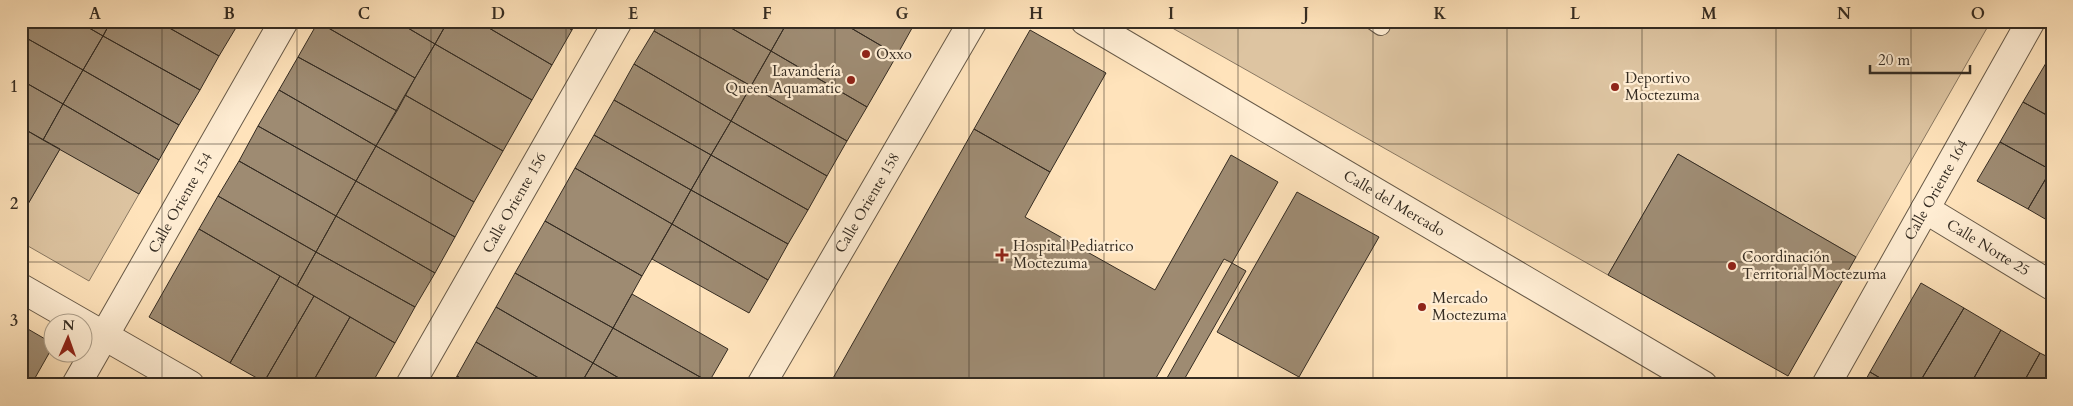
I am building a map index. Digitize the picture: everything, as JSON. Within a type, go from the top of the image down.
[{"type":"street","name":"Calle Oriente 154","points":[[76,385],[284,21]]},
{"type":"street","name":"Calle Oriente 156","points":[[410,385],[618,21]]},
{"type":"street","name":"Calle Oriente 158","points":[[761,385],[973,21]]},
{"type":"street","name":"Calle del Mercado","points":[[1085,21],[1703,385]]},
{"type":"street","name":"Calle Oriente 164","points":[[1826,385],[2031,21]]},
{"type":"street","name":"Calle Norte 25","points":[[1925,208],[2052,286]]},
{"type":"street","points":[[21,288],[190,385]]},
{"type":"shaded area","name":"Deportivo Moctezuma","points":[[1160,21],[1991,21],[1856,257],[1678,154],[1608,275]]},
{"type":"shaded area","points":[[60,149],[139,194],[89,281],[21,242],[21,216]]},
{"type":"building","points":[[21,21],[77,21],[103,36],[83,70],[21,35]]},
{"type":"building","points":[[77,21],[111,21],[103,36]]},
{"type":"building","points":[[111,21],[157,21],[219,56],[200,90],[103,36]]},
{"type":"building","points":[[157,21],[240,21],[219,56]]},
{"type":"building","points":[[396,21],[448,21],[435,44]]},
{"type":"building","points":[[396,21],[435,44],[415,78],[318,22]]},
{"type":"building","points":[[448,21],[477,21],[552,65],[532,100],[435,44]]},
{"type":"building","points":[[477,21],[557,21],[572,30],[552,65]]},
{"type":"building","points":[[557,21],[577,21],[572,30]]},
{"type":"building","points":[[659,21],[719,21],[771,51],[751,86],[654,31]]},
{"type":"building","points":[[719,21],[788,21],[771,51]]},
{"type":"building","points":[[788,21],[839,21],[897,55],[867,107],[771,51]]},
{"type":"building","points":[[839,21],[916,21],[897,55]]},
{"type":"building","points":[[318,22],[415,78],[397,111],[298,57]]},
{"type":"building","points":[[1030,30],[1106,73],[1050,172],[974,129]]},
{"type":"building","points":[[654,31],[751,86],[731,121],[634,64]]},
{"type":"building","points":[[21,35],[83,70],[63,104],[21,80]]},
{"type":"building","points":[[103,36],[200,90],[179,125],[83,70]]},
{"type":"building","points":[[435,44],[532,100],[503,151],[405,95]]},
{"type":"building","points":[[771,51],[867,107],[847,141],[751,86]]},
{"type":"building","points":[[2052,53],[2052,66],[2046,63]]},
{"type":"building","points":[[298,57],[397,111],[376,146],[279,90]]},
{"type":"building","points":[[2046,63],[2052,66],[2052,118],[2023,102]]},
{"type":"building","points":[[634,64],[731,121],[711,155],[614,100]]},
{"type":"building","points":[[83,70],[179,125],[159,160],[63,104]]},
{"type":"building","points":[[21,80],[63,104],[43,140],[21,127]]},
{"type":"building","points":[[751,86],[847,141],[827,176],[731,121]]},
{"type":"building","points":[[279,90],[376,146],[356,181],[258,126]]},
{"type":"building","points":[[405,95],[503,151],[474,202],[376,146]]},
{"type":"building","points":[[614,100],[711,155],[691,190],[594,135]]},
{"type":"building","points":[[2023,102],[2052,118],[2051,170],[2000,142]]},
{"type":"building","points":[[63,104],[159,160],[139,194],[43,140]]},
{"type":"building","points":[[731,121],[827,176],[808,210],[711,155]]},
{"type":"building","points":[[258,126],[356,181],[336,216],[239,161]]},
{"type":"building","points":[[21,127],[26,130],[21,138]]},
{"type":"building","points":[[974,129],[1050,172],[1025,217],[1155,290],[1231,155],[1278,182],[1232,263],[1224,259],[1152,385],[840,385],[832,380]]},
{"type":"building","points":[[26,130],[60,149],[21,216],[21,138]]},
{"type":"building","points":[[594,135],[691,190],[672,224],[575,168]]},
{"type":"building","points":[[2000,142],[2051,170],[2028,209],[1977,181]]},
{"type":"building","points":[[376,146],[474,202],[455,237],[356,181]]},
{"type":"building","name":"Coordinación Territorial Moctezuma","points":[[1678,154],[1856,257],[1788,376],[1608,275]]},
{"type":"building","points":[[711,155],[808,210],[788,244],[691,190]]},
{"type":"building","points":[[239,161],[336,216],[316,252],[218,196]]},
{"type":"building","points":[[575,168],[672,224],[642,276],[545,221]]},
{"type":"building","points":[[2052,168],[2052,223],[2028,209]]},
{"type":"building","points":[[356,181],[455,237],[435,273],[336,216]]},
{"type":"building","points":[[691,190],[788,244],[768,280],[672,224]]},
{"type":"building","points":[[1297,192],[1379,237],[1299,377],[1217,332]]},
{"type":"building","points":[[218,196],[316,252],[297,286],[199,229]]},
{"type":"building","points":[[336,216],[435,273],[415,307],[316,252]]},
{"type":"building","points":[[545,221],[642,276],[613,328],[515,273]]},
{"type":"building","points":[[672,224],[768,280],[749,313],[652,259]]},
{"type":"building","points":[[199,229],[280,276],[230,363],[149,317]]},
{"type":"building","points":[[316,252],[415,307],[395,343],[297,286]]},
{"type":"building","points":[[1232,263],[1246,271],[1181,385],[1163,385]]},
{"type":"building","points":[[515,273],[613,328],[593,363],[496,307]]},
{"type":"building","points":[[280,276],[314,296],[264,382],[230,363]]},
{"type":"building","points":[[1921,283],[1964,308],[1918,385],[1892,385],[1870,372]]},
{"type":"building","points":[[632,294],[728,349],[709,382],[613,328]]},
{"type":"building","points":[[314,296],[350,317],[311,385],[269,385],[264,382]]},
{"type":"building","points":[[496,307],[593,363],[580,385],[551,385],[476,342]]},
{"type":"building","points":[[1964,308],[2001,330],[1970,385],[1918,385]]},
{"type":"building","points":[[350,317],[395,343],[371,385],[311,385]]},
{"type":"building","points":[[21,325],[42,337],[43,364],[31,385],[21,385]]},
{"type":"building","points":[[613,328],[709,382],[708,385],[631,385],[593,363]]},
{"type":"building","points":[[2001,330],[2040,353],[2022,385],[1970,385]]},
{"type":"building","points":[[476,342],[551,385],[472,385],[457,376]]},
{"type":"building","points":[[2040,353],[2052,359],[2052,385],[2022,385]]},
{"type":"building","points":[[593,363],[631,385],[580,385]]},
{"type":"building","points":[[1870,372],[1892,385],[1863,385]]},
{"type":"building","points":[[457,376],[472,385],[452,385]]},
{"type":"building","points":[[118,380],[126,385],[113,385]]},
{"type":"place","name":"Oxxo","points":[[866,54]]},
{"type":"place","name":"Lavandería Queen Aquamatic","points":[[851,80]]},
{"type":"place","name":"Deportivo Moctezuma","points":[[1615,87]]},
{"type":"place","name":"Hospital Pediatrico Moctezuma","points":[[1002,255]]},
{"type":"place","name":"Coordinación Territorial Moctezuma","points":[[1732,266]]},
{"type":"place","name":"Mercado Moctezuma","points":[[1422,307]]}]
